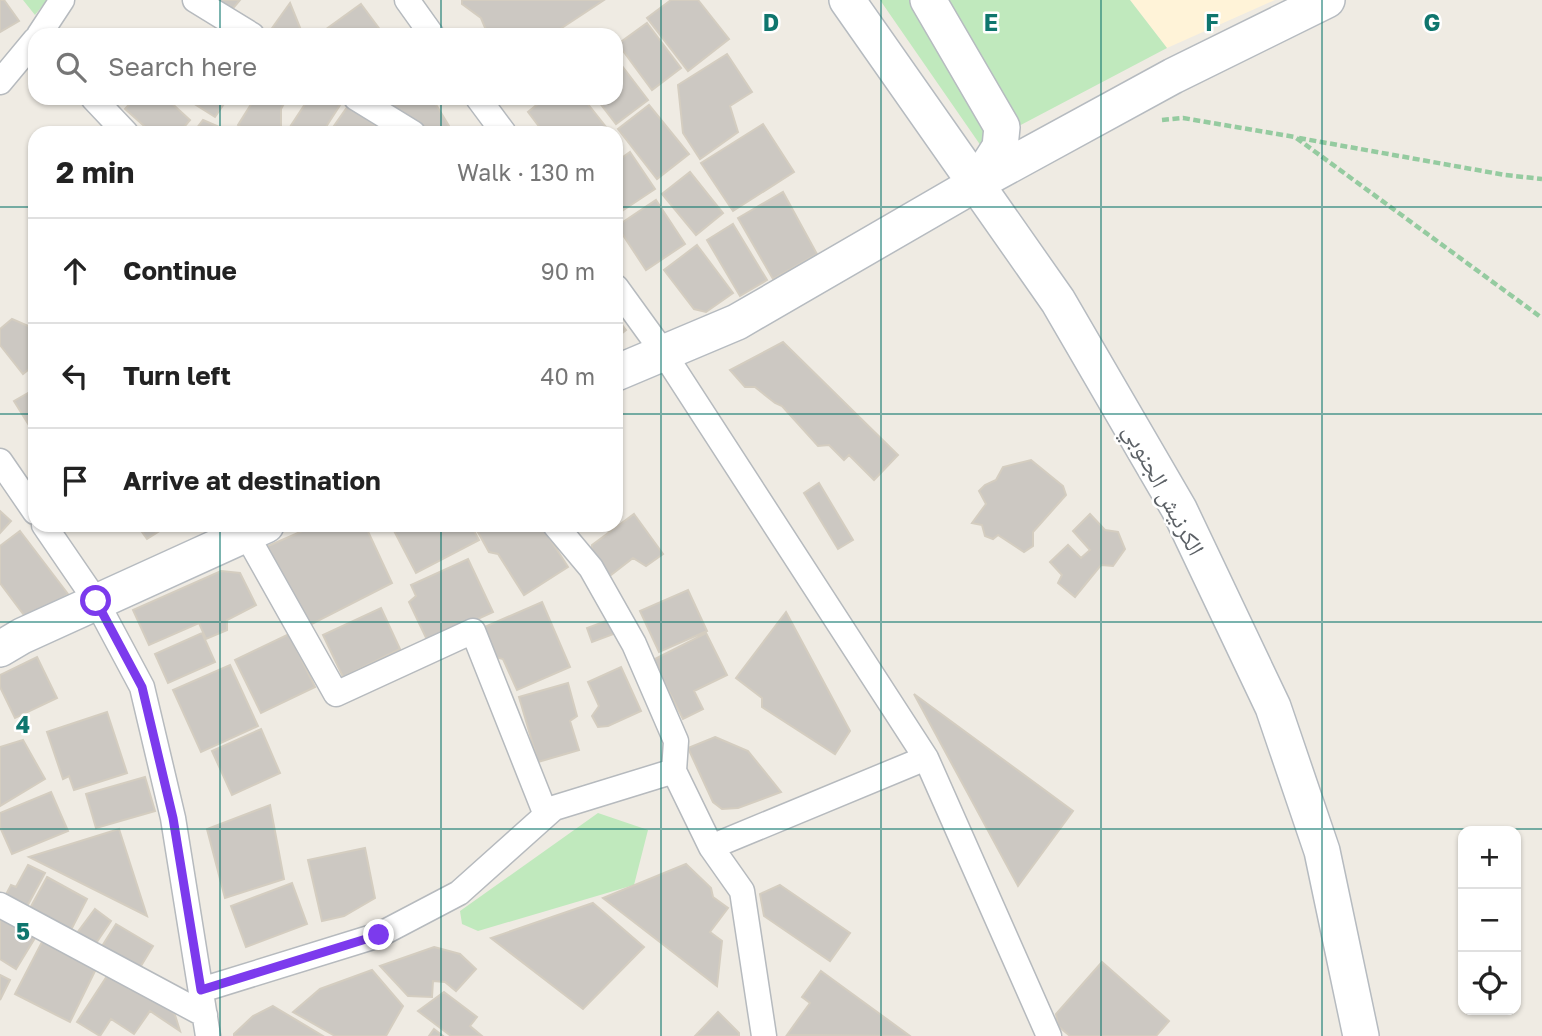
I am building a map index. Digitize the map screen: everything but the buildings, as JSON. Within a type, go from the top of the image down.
[{"type":"main road","name":"الكرنيش الجنوبي","points":[[847,0],[1058,301],[1179,509],[1273,707],[1322,851],[1361,1036]]},
{"type":"main road","points":[[928,0],[1002,127],[1000,147],[977,183]]},
{"type":"main road","points":[[623,370],[737,322],[977,183],[1172,76],[1326,0]]},
{"type":"main road","points":[[0,649],[96,601],[251,532]]},
{"type":"street","points":[[44,28],[62,0]]},
{"type":"street","points":[[195,0],[241,28]]},
{"type":"street","points":[[407,0],[427,28]]},
{"type":"street","points":[[0,82],[28,48]]},
{"type":"street","points":[[99,105],[119,126]]},
{"type":"street","points":[[367,105],[402,126]]},
{"type":"street","points":[[483,105],[499,126]]},
{"type":"street","points":[[623,297],[663,352],[926,758],[1049,1036]]},
{"type":"street","points":[[0,461],[28,502]]},
{"type":"street","points":[[49,532],[96,601],[142,687],[173,818],[207,1026]]},
{"type":"street","points":[[257,532],[336,694],[473,631],[546,815]]},
{"type":"street","points":[[561,532],[591,568],[634,644],[676,741],[674,771],[711,847],[742,891],[764,1036]]},
{"type":"street","points":[[711,847],[926,758]]},
{"type":"street","points":[[201,990],[379,935],[458,893],[554,808],[674,771]]},
{"type":"street","points":[[0,905],[207,1026]]},
{"type":"path","points":[[1158,120],[1183,118],[1505,176],[1542,179]]},
{"type":"path","points":[[1295,137],[1542,318]]},
{"type":"shaded area","points":[[1130,0],[1275,0],[1167,48]]},
{"type":"green space","points":[[23,0],[47,0],[35,15]]},
{"type":"green space","points":[[880,0],[1130,0],[1167,48],[981,146]]},
{"type":"green space","points":[[598,813],[648,830],[634,885],[478,931],[462,924],[460,911]]},
{"type":"route","points":[[96,601],[142,687],[173,818],[201,990],[379,935]]}]
